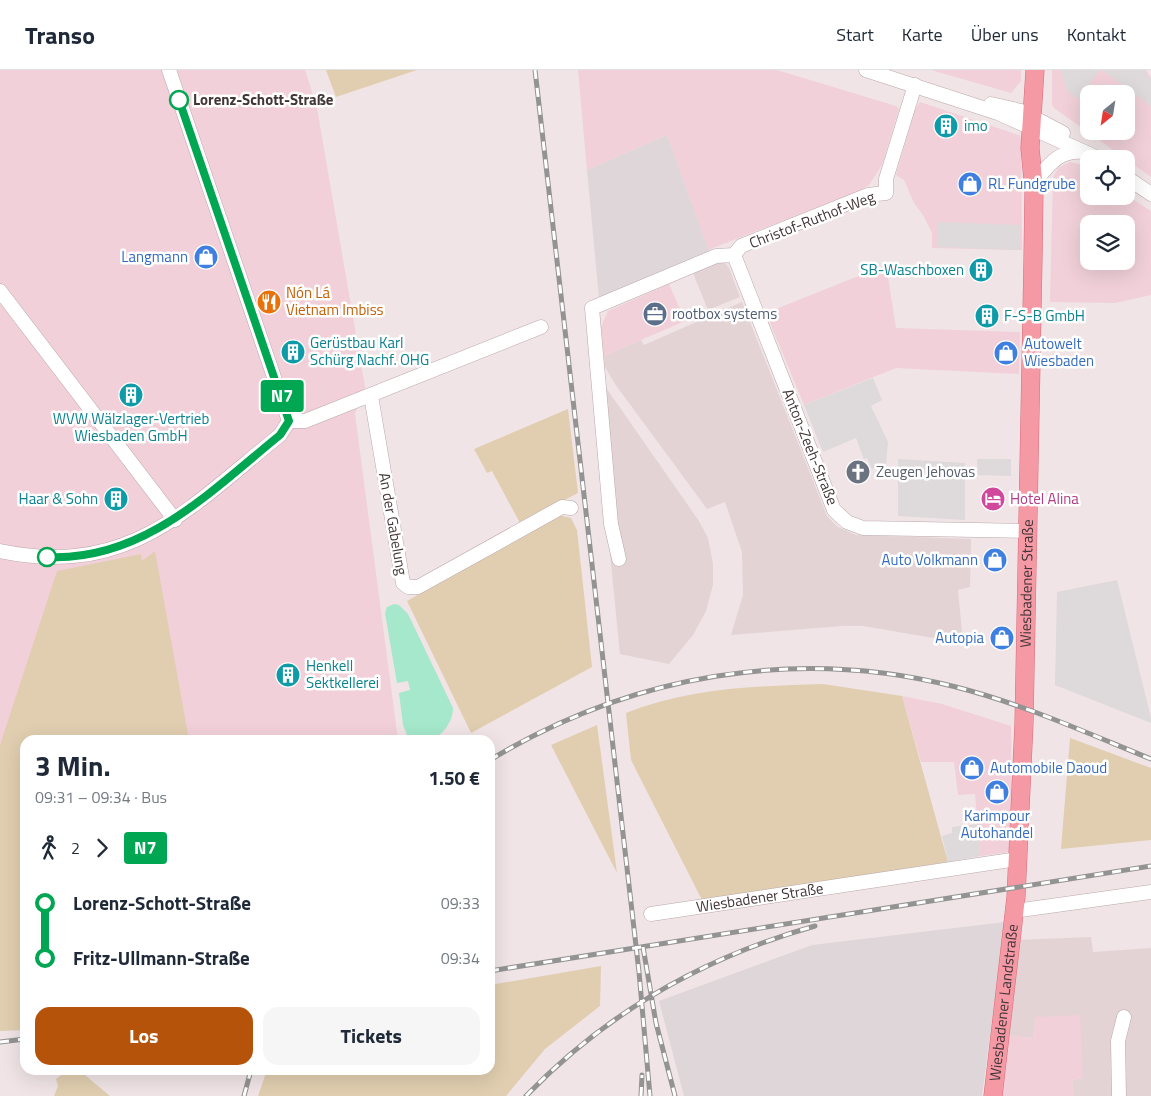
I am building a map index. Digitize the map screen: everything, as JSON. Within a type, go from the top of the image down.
[{"type":"main road","name":"Wiesbadener Straße","points":[[1015,904],[1024,723],[1037,74]]},
{"type":"main road","name":"Wiesbadener Landstraße","points":[[993,1096],[1015,904]]},
{"type":"street","points":[[169,70],[289,421]]},
{"type":"street","points":[[866,70],[1036,124]]},
{"type":"street","points":[[1004,106],[1023,98],[1037,74]]},
{"type":"street","name":"Christof-Ruthof-Weg","points":[[619,558],[611,524],[592,308],[716,256],[734,255],[741,246],[868,195],[886,193],[886,179],[915,85]]},
{"type":"street","points":[[963,100],[1004,106],[1083,150]]},
{"type":"street","points":[[1036,185],[1057,156],[1069,152],[1080,154]]},
{"type":"street","points":[[1135,184],[1151,194]]},
{"type":"street","name":"Anton-Zeeh-Straße","points":[[734,255],[834,510],[847,522],[863,528],[1028,531]]},
{"type":"street","points":[[0,291],[175,520]]},
{"type":"street","points":[[289,421],[306,421],[541,327]]},
{"type":"street","name":"An der Gabelung","points":[[371,396],[403,583],[408,588],[418,587],[562,507],[571,508]]},
{"type":"street","points":[[0,551],[54,558],[94,554],[134,542],[175,520],[280,435],[289,421]]},
{"type":"street","name":"Wiesbadener Straße","points":[[651,914],[1018,859]]},
{"type":"street","name":"Wiesbadener Landstraße","points":[[1015,904],[1151,892]]},
{"type":"street","points":[[1120,1096],[1118,1042],[1124,1017]]},
{"type":"shaded area","points":[[0,70],[305,70],[317,108],[365,387],[355,414],[397,735],[20,735],[20,785],[0,966]]},
{"type":"shaded area","points":[[326,70],[417,70],[336,97]]},
{"type":"shaded area","points":[[578,70],[777,70],[896,106],[899,109],[882,165],[869,185],[859,191],[708,250],[667,135],[587,170]]},
{"type":"shaded area","points":[[931,70],[1021,70],[1021,81],[1011,93]]},
{"type":"shaded area","points":[[1052,70],[1146,70],[1151,78],[1151,177],[1135,166],[1135,150],[1113,150],[1099,140],[1135,140],[1135,85],[1080,85],[1080,126],[1052,105]]},
{"type":"shaded area","points":[[1061,70],[1100,70],[1089,85],[1080,85],[1080,96],[1078,99],[1067,91]]},
{"type":"shaded area","points":[[1102,70],[1144,70],[1151,79],[1151,106],[1135,94],[1135,85],[1122,85]]},
{"type":"shaded area","points":[[920,102],[1019,135],[1021,138],[1022,250],[932,248],[932,233],[923,215],[914,203],[904,180],[896,175],[915,110]]},
{"type":"shaded area","points":[[667,135],[709,252],[599,298],[587,170]]},
{"type":"shaded area","points":[[1070,162],[1079,164],[1080,205],[1135,205],[1135,201],[1151,211],[1151,295],[1115,303],[1050,302],[1053,177],[1059,167]]},
{"type":"shaded area","points":[[938,222],[1020,225],[1019,250],[937,247]]},
{"type":"shaded area","points":[[719,262],[725,263],[729,268],[740,297],[708,310],[693,273]]},
{"type":"shaded area","points":[[886,265],[896,328],[1020,332],[1019,374],[896,368],[804,405],[766,313]]},
{"type":"shaded area","points":[[669,284],[685,321],[604,356],[601,327],[608,311]]},
{"type":"shaded area","points":[[742,302],[827,516],[838,527],[856,535],[971,539],[970,587],[958,590],[963,643],[863,626],[731,635],[743,595],[742,552],[725,502],[707,509],[615,384],[605,367],[604,356],[641,340],[644,345]]},
{"type":"shaded area","points":[[873,378],[882,400],[871,406],[888,442],[886,464],[872,469],[867,458],[864,459],[856,438],[823,452],[804,405]]},
{"type":"shaded area","points":[[602,382],[699,521],[708,538],[713,564],[713,585],[706,611],[693,635],[669,664],[620,654],[593,383]]},
{"type":"shaded area","points":[[568,409],[578,493],[520,523],[492,471],[487,473],[474,449]]},
{"type":"shaded area","points":[[898,459],[965,463],[965,520],[898,516]]},
{"type":"shaded area","points":[[977,459],[1011,459],[1011,476],[978,475]]},
{"type":"shaded area","points":[[558,515],[571,518],[577,530],[592,667],[471,733],[407,601]]},
{"type":"shaded area","points":[[155,551],[188,735],[20,735],[20,1030],[0,1031],[0,745],[57,571],[141,554],[142,561]]},
{"type":"shaded area","points":[[1117,580],[1151,723],[1055,685],[1057,592]]},
{"type":"shaded area","points":[[394,604],[399,605],[408,614],[453,708],[451,718],[443,732],[439,735],[407,735],[403,725],[399,693],[410,690],[408,681],[397,683],[385,613],[387,607]]},
{"type":"shaded area","points":[[823,684],[902,696],[948,862],[703,902],[631,760],[626,713],[674,698],[698,693],[748,687]]},
{"type":"shaded area","points":[[902,696],[942,704],[1011,726],[1012,835],[1010,852],[980,856],[975,794],[958,795],[954,762],[921,762]]},
{"type":"shaded area","points":[[597,725],[617,873],[551,745]]},
{"type":"shaded area","points":[[1070,738],[1151,768],[1151,840],[1061,849]]},
{"type":"shaded area","points":[[977,824],[980,856],[948,862],[942,836],[952,833],[952,827]]},
{"type":"shaded area","points":[[1005,922],[982,1096],[684,1096],[659,1001],[812,945]]},
{"type":"shaded area","points":[[1091,937],[1093,952],[1151,948],[1151,1096],[1074,1096],[1072,1080],[1083,1078],[1053,1018],[1036,1017],[1033,1038],[1005,1035],[1015,940]]},
{"type":"shaded area","points":[[601,966],[600,1006],[545,1049],[506,1096],[258,1096],[265,1075],[495,1075],[495,984]]},
{"type":"shaded area","points":[[1080,1015],[1083,1078],[1072,1080],[1074,1096],[999,1096],[1005,1035],[1033,1038],[1036,1017]]},
{"type":"shaded area","points":[[61,1075],[85,1075],[110,1096],[54,1096],[58,1086],[56,1079]]},
{"type":"railway","points":[[535,70],[639,972],[650,1096]]},
{"type":"railway","points":[[495,757],[544,731],[599,707],[657,689],[716,676],[775,670],[835,669],[896,675],[981,694],[1055,720],[1151,759]]},
{"type":"railway","points":[[495,970],[1151,866]]},
{"type":"railway","points":[[526,1096],[589,1039],[623,1014],[659,992],[734,954],[815,926]]},
{"type":"railway","points":[[643,947],[656,1023],[675,1096]]},
{"type":"railway","points":[[0,1042],[20,1040]]},
{"type":"railway","points":[[244,1096],[250,1075]]},
{"type":"railway","points":[[641,1096],[642,1075]]},
{"type":"bus line","name":"N7","points":[[47,557],[71,557],[94,554],[134,542],[152,534],[175,520],[280,435],[289,421],[179,100]]},
{"type":"place","name":"Lorenz-Schott-Straße","points":[[179,100]]},
{"type":"place","name":"imo","points":[[946,126]]},
{"type":"place","name":"RL Fundgrube","points":[[970,184]]},
{"type":"place","name":"Langmann","points":[[206,257]]},
{"type":"place","name":"SB-Waschboxen","points":[[981,270]]},
{"type":"place","name":"Nón Lá Vietnam Imbiss","points":[[269,302]]},
{"type":"place","name":"rootbox systems","points":[[655,314]]},
{"type":"place","name":"F-S-B GmbH","points":[[987,316]]},
{"type":"place","name":"Gerüstbau Karl Schürg Nachf. OHG","points":[[293,352]]},
{"type":"place","name":"Autowelt Wiesbaden","points":[[1006,353]]},
{"type":"place","name":"WVW Wälzlager-Vertrieb Wiesbaden GmbH","points":[[131,395]]},
{"type":"place","name":"Zeugen Jehovas","points":[[858,472]]},
{"type":"place","name":"Haar & Sohn","points":[[116,499]]},
{"type":"place","name":"Hotel Alina","points":[[993,499]]},
{"type":"place","name":"Auto Volkmann","points":[[995,560]]},
{"type":"place","name":"Autopia","points":[[1002,638]]},
{"type":"place","name":"Henkell Sektkellerei","points":[[288,675]]},
{"type":"place","name":"Automobile Daoud","points":[[972,768]]},
{"type":"place","name":"Karimpour Autohandel","points":[[997,792]]}]
